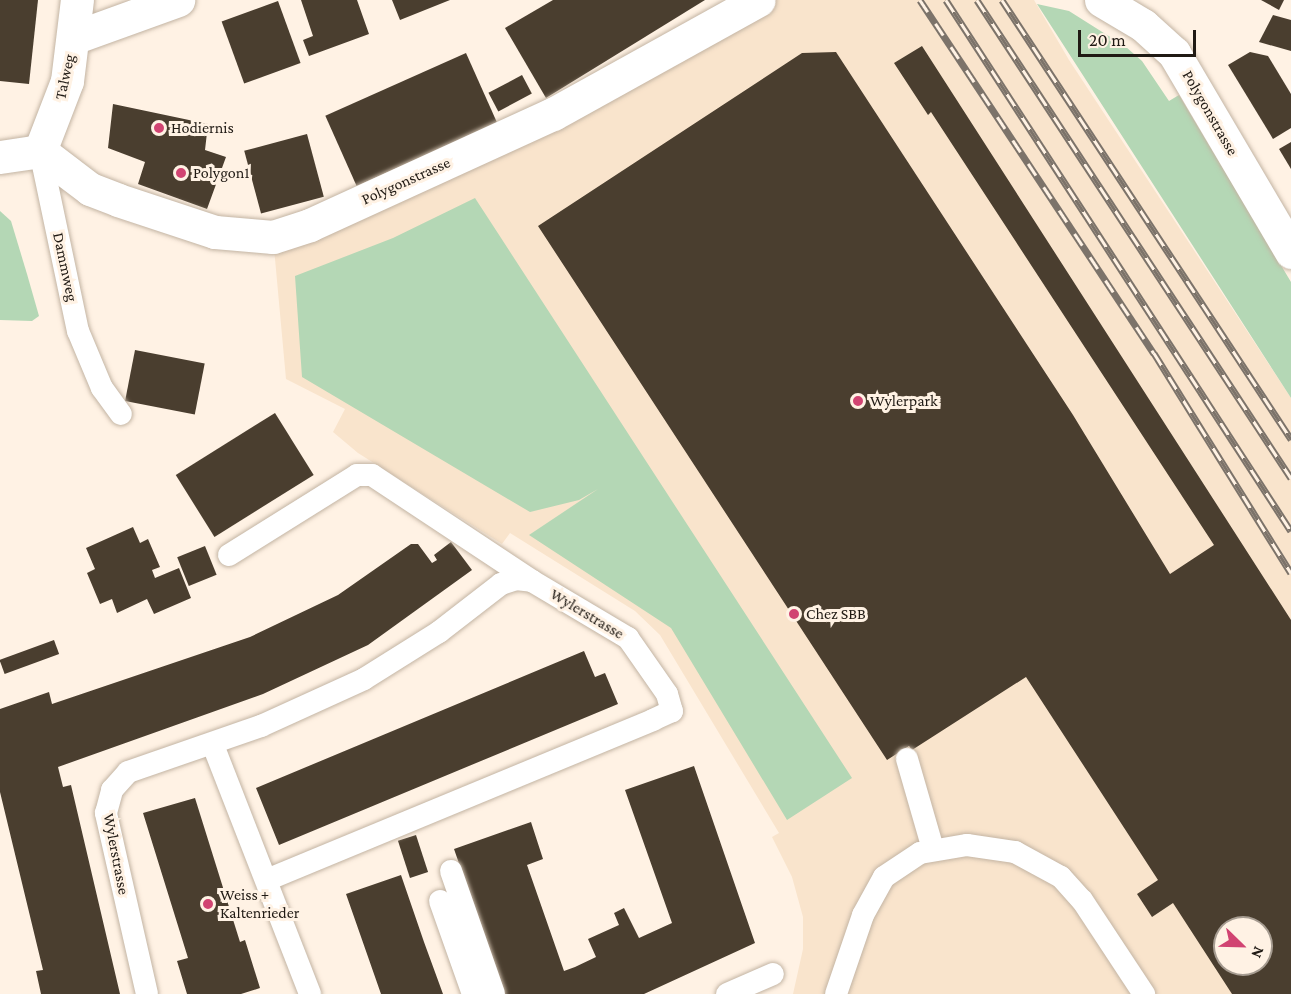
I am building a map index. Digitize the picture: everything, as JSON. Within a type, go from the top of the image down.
[{"type":"street","name":"Talweg","points":[[40,151],[67,81],[77,0]]},
{"type":"street","points":[[73,38],[178,0]]},
{"type":"street","name":"Polygonstrasse","points":[[40,151],[90,189],[118,200],[215,232],[273,237],[310,225],[553,114],[759,0]]},
{"type":"street","name":"Polygonstrasse","points":[[1101,0],[1143,25],[1174,53],[1291,252]]},
{"type":"street","points":[[0,157],[40,151]]},
{"type":"lane","points":[[58,0],[73,38]]},
{"type":"lane","name":"Dammweg","points":[[40,151],[78,331],[102,388],[121,414]]},
{"type":"lane","points":[[229,555],[357,475],[372,475],[532,581]]},
{"type":"lane","name":"Wylerstrasse","points":[[147,994],[106,805],[128,772],[213,745],[364,679],[439,632],[501,584],[532,581],[628,638],[658,678],[672,711],[267,880]]},
{"type":"lane","points":[[213,745],[310,994]]},
{"type":"lane","points":[[907,759],[933,849]]},
{"type":"lane","points":[[836,994],[863,915],[879,883],[908,858],[933,849],[967,844],[999,848],[1052,870],[1082,900],[1143,994]]},
{"type":"lane","points":[[451,870],[494,994]]},
{"type":"lane","points":[[440,901],[473,994]]},
{"type":"lane","points":[[727,994],[773,974]]},
{"type":"shaded area","points":[[759,0],[1034,0],[1069,60],[1291,398],[1291,994],[793,994],[803,949],[803,917],[792,877],[772,837],[779,833],[660,635],[635,611],[510,533],[502,544],[358,453],[333,432],[345,409],[286,379],[273,237]]},
{"type":"green space","points":[[1037,4],[1069,11],[1126,47],[1142,61],[1169,101],[1179,95],[1291,282],[1291,398]]},
{"type":"green space","points":[[475,198],[852,778],[787,820],[671,628],[529,535],[598,489],[579,500],[530,512],[302,377],[295,276],[393,238]]},
{"type":"green space","points":[[0,211],[11,221],[27,274],[39,316],[32,321],[0,320]]},
{"type":"building","points":[[0,0],[38,0],[29,84],[0,81]]},
{"type":"building","points":[[301,0],[357,0],[369,34],[309,56],[303,40],[313,36]]},
{"type":"building","points":[[392,0],[450,0],[400,20]]},
{"type":"building","points":[[553,0],[705,0],[546,98],[505,28]]},
{"type":"building","points":[[1261,0],[1284,0],[1279,10]]},
{"type":"building","points":[[278,1],[301,63],[244,84],[222,22]]},
{"type":"building","points":[[1273,15],[1291,20],[1291,51],[1259,42]]},
{"type":"building","name":"Wylerpark","points":[[922,46],[1291,620],[1291,994],[1232,994],[1220,976],[1273,976],[1273,916],[1213,916],[1213,965],[1173,903],[1152,917],[1137,894],[1158,880],[1026,677],[912,750],[909,746],[887,760],[538,226],[802,53],[836,52],[1073,415],[1170,574],[1214,545],[931,112],[928,115],[894,63]]},
{"type":"building","points":[[1250,52],[1268,56],[1291,94],[1291,128],[1273,139],[1228,65]]},
{"type":"building","points":[[466,53],[497,123],[357,186],[325,116]]},
{"type":"building","points":[[522,75],[532,94],[498,111],[488,93]]},
{"type":"building","points":[[113,104],[208,124],[205,150],[226,157],[207,209],[138,184],[145,162],[108,148]]},
{"type":"building","points":[[307,134],[324,197],[261,214],[244,151]]},
{"type":"building","points":[[1291,142],[1291,169],[1279,149]]},
{"type":"building","points":[[135,350],[205,364],[195,415],[125,401]]},
{"type":"building","points":[[275,413],[314,475],[214,537],[176,475]]},
{"type":"building","points":[[133,527],[140,543],[148,539],[160,567],[152,570],[155,578],[179,568],[191,598],[154,614],[147,599],[117,613],[112,599],[100,604],[87,573],[95,569],[86,548]]},
{"type":"building","points":[[451,542],[472,570],[368,645],[263,694],[58,767],[63,787],[71,785],[120,994],[41,994],[36,971],[43,970],[0,792],[0,709],[49,692],[52,704],[250,637],[338,595],[411,544],[418,544],[432,563],[437,560],[434,555]]},
{"type":"building","points":[[205,546],[217,575],[189,586],[177,557]]},
{"type":"building","points":[[54,640],[59,654],[5,674],[0,660]]},
{"type":"building","points":[[584,651],[595,677],[605,673],[618,704],[279,845],[256,788]]},
{"type":"building","points":[[694,766],[755,943],[644,994],[504,994],[454,849],[531,822],[543,859],[527,865],[564,971],[596,957],[588,939],[619,925],[614,913],[624,908],[639,938],[672,923],[625,790]]},
{"type":"building","points":[[195,798],[240,942],[245,940],[260,988],[241,994],[187,994],[177,961],[188,958],[143,813]]},
{"type":"building","points":[[416,835],[428,872],[410,878],[398,841]]},
{"type":"building","points":[[401,875],[443,994],[381,994],[346,894]]},
{"type":"railway","points":[[920,0],[1154,353],[1291,573]]},
{"type":"railway","points":[[946,0],[1291,531]]},
{"type":"railway","points":[[977,0],[1291,478]]},
{"type":"railway","points":[[1002,0],[1291,439]]},
{"type":"place","name":"Hodiernis","points":[[159,128]]},
{"type":"place","name":"Polygon1","points":[[181,173]]},
{"type":"place","name":"Wylerpark","points":[[858,401]]},
{"type":"place","name":"Chez SBB","points":[[794,614]]},
{"type":"place","name":"Weiss + Kaltenrieder","points":[[208,904]]}]
